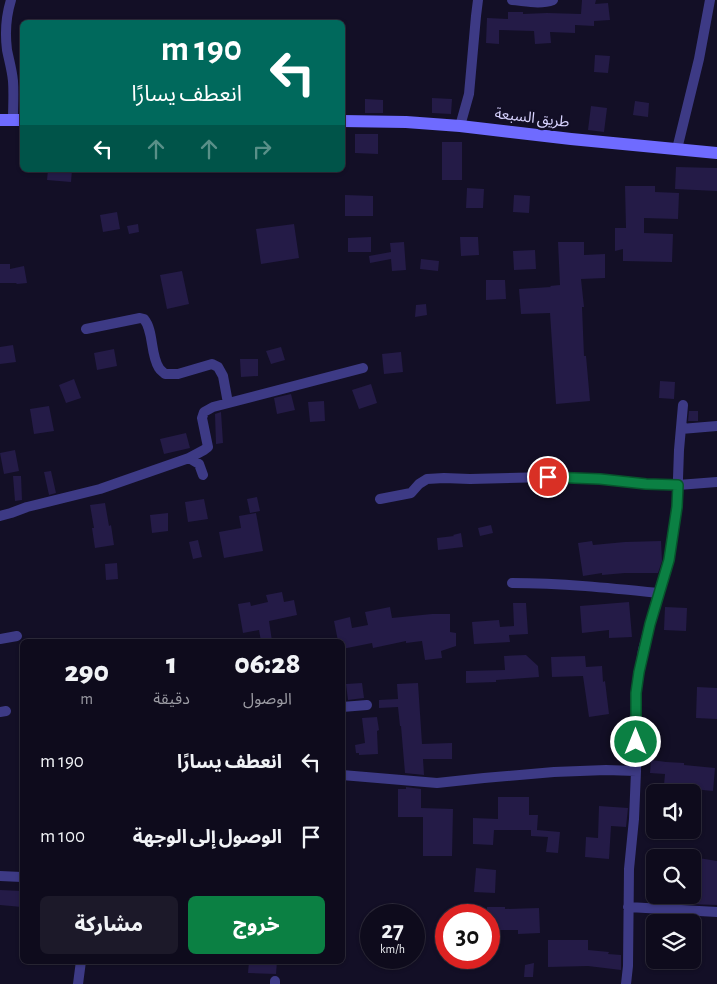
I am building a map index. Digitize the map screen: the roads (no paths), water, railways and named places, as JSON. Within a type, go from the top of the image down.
[{"type":"street","points":[[11,0],[6,22],[6,35],[13,82],[12,120]]},
{"type":"street","points":[[460,126],[469,94],[478,0]]},
{"type":"street","points":[[512,0],[536,2],[553,0]]},
{"type":"street","points":[[677,150],[699,59],[710,0]]},
{"type":"street","name":"طريق السبعة","points":[[345,121],[406,122],[460,126],[717,153]]},
{"type":"street","points":[[86,329],[140,318],[144,319],[148,323],[158,367],[164,374],[178,374],[212,364],[218,367],[223,376],[228,403]]},
{"type":"street","points":[[0,516],[27,507],[100,489],[189,458],[208,447],[202,418],[204,412],[213,407],[363,368]]},
{"type":"street","points":[[626,984],[628,966],[628,868],[634,819],[636,771],[636,693],[647,633],[669,560],[677,507],[683,405]]},
{"type":"street","points":[[681,429],[717,426]]},
{"type":"street","points":[[189,458],[199,464],[203,475]]},
{"type":"street","points":[[380,499],[411,493],[426,479],[435,478],[548,477],[678,485],[717,482]]},
{"type":"street","points":[[512,583],[577,585],[659,593]]},
{"type":"street","points":[[0,639],[17,636]]},
{"type":"street","points":[[345,708],[367,705]]},
{"type":"street","points":[[345,774],[437,783],[554,772],[636,771]]},
{"type":"street","points":[[0,876],[20,877]]},
{"type":"street","points":[[628,907],[717,912]]},
{"type":"street","points":[[78,984],[81,964]]}]
